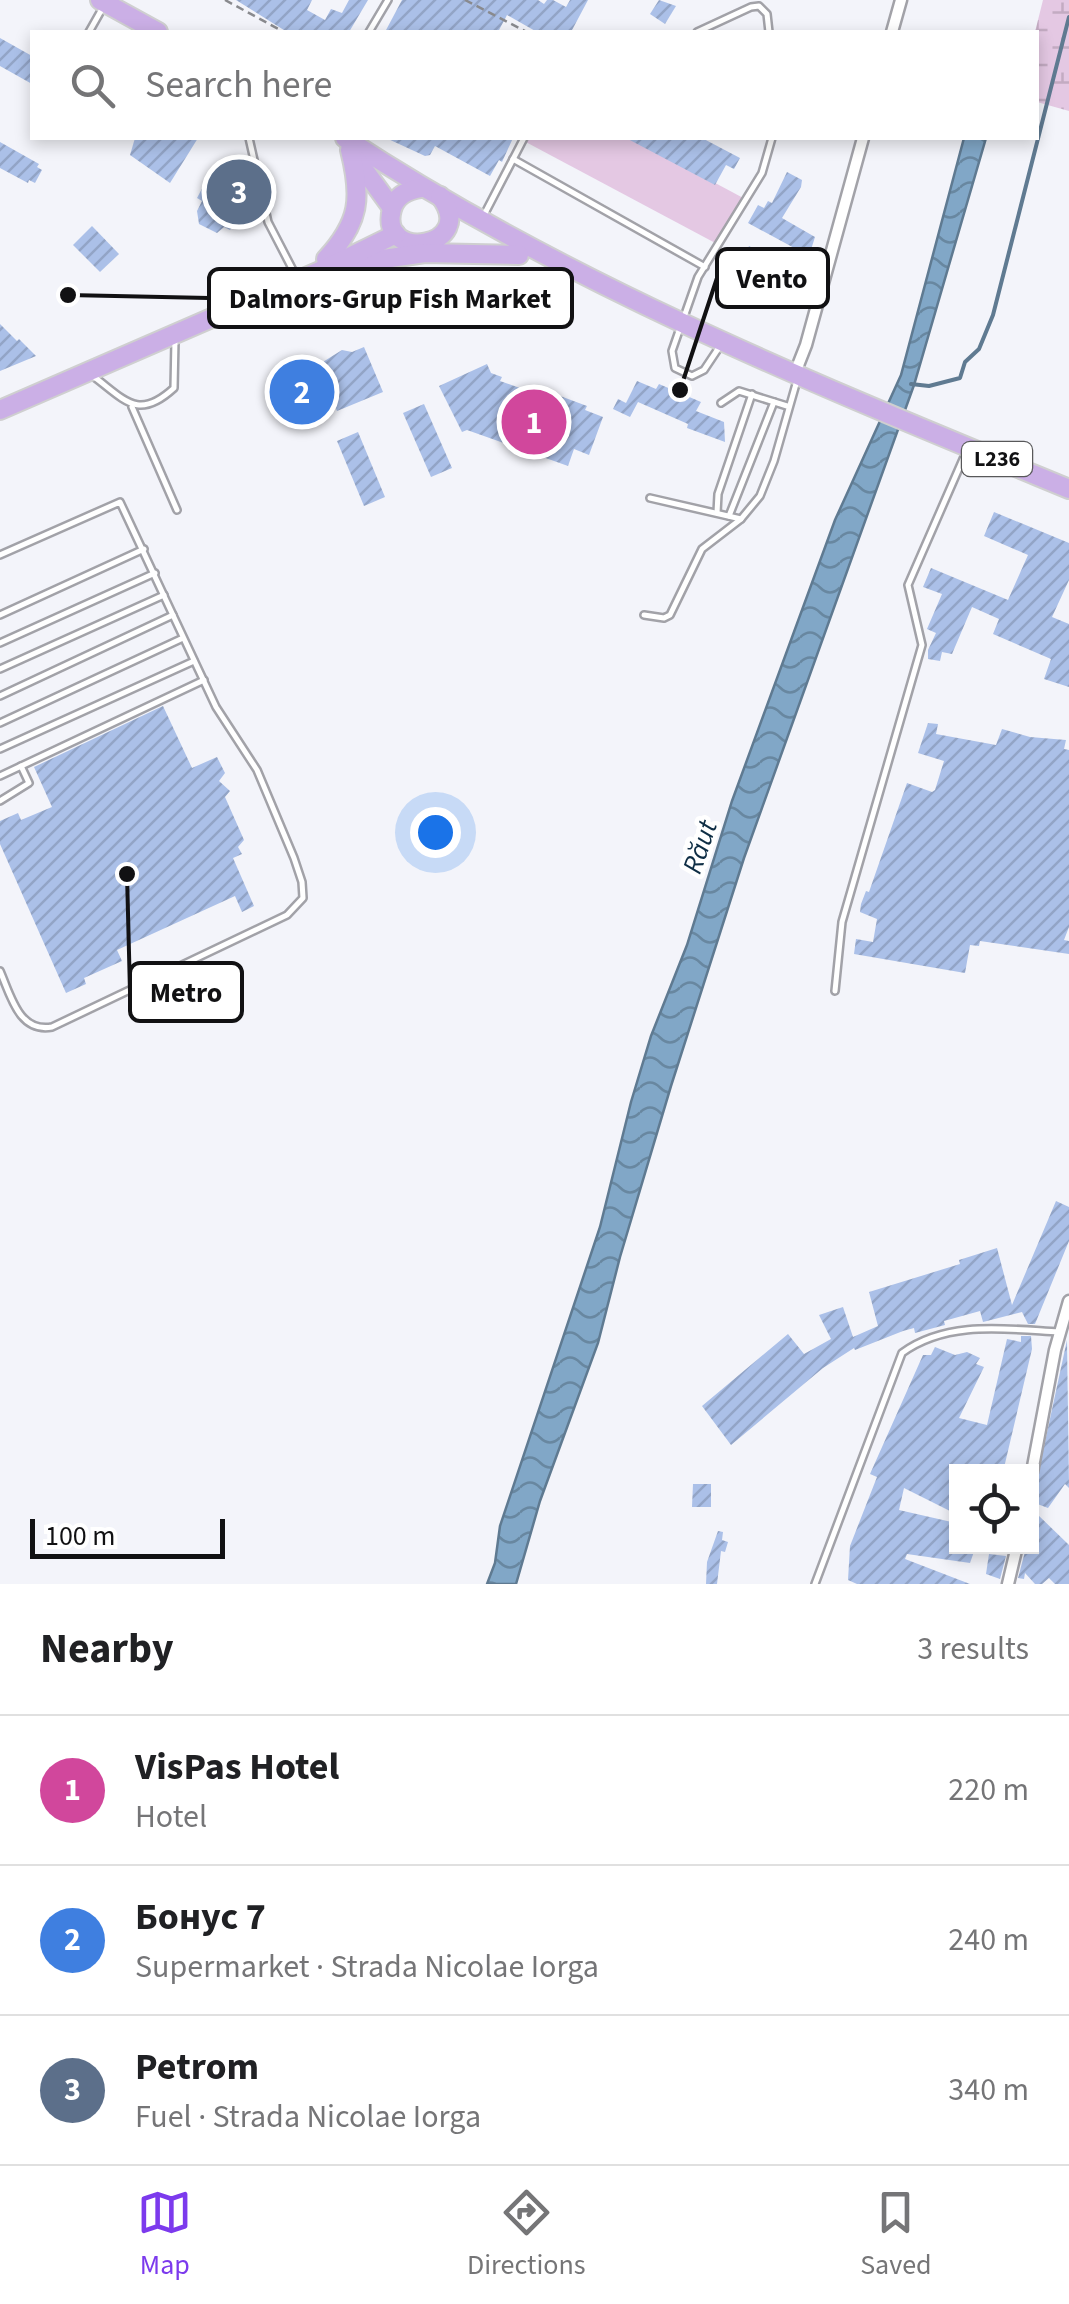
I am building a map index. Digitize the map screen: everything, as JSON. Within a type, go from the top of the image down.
[{"type":"main road","points":[[104,1],[155,30]]},
{"type":"main road","points":[[327,263],[347,233],[356,208],[358,192],[347,142]]},
{"type":"main road","points":[[347,142],[422,188],[574,268],[797,373]]},
{"type":"main road","points":[[347,142],[393,222],[413,244],[519,255],[574,268]]},
{"type":"main road","points":[[0,410],[327,263],[393,222],[398,197],[422,188]]},
{"type":"main road","points":[[431,243],[445,230],[448,221],[440,196]]},
{"type":"main road","points":[[327,263],[424,252],[519,255]]},
{"type":"main road","name":"L236","points":[[797,373],[1069,489]]},
{"type":"street","points":[[893,30],[901,0]]},
{"type":"street","points":[[797,373],[861,140]]},
{"type":"street","points":[[1034,1464],[1059,1332],[1069,1301]]},
{"type":"street","points":[[1008,1584],[1015,1554]]},
{"type":"lane","points":[[370,30],[388,0]]},
{"type":"lane","points":[[90,30],[104,1]]},
{"type":"lane","points":[[701,30],[759,6],[767,14],[769,30]]},
{"type":"lane","points":[[248,140],[268,222],[298,278]]},
{"type":"lane","points":[[482,218],[523,140]]},
{"type":"lane","points":[[724,340],[704,370],[692,376],[674,368],[672,360],[682,322],[705,266],[762,173],[771,140]]},
{"type":"lane","points":[[513,159],[705,266]]},
{"type":"lane","points":[[131,405],[141,406],[174,388],[176,332]]},
{"type":"lane","points":[[87,371],[131,405],[177,510]]},
{"type":"lane","points":[[644,614],[664,618],[670,615],[702,548],[741,520],[760,496],[774,461],[797,373]]},
{"type":"lane","points":[[721,403],[739,390],[787,406]]},
{"type":"lane","points":[[717,512],[718,494],[752,394]]},
{"type":"lane","points":[[729,516],[774,402]]},
{"type":"lane","points":[[835,992],[842,922],[922,645],[908,585],[968,448]]},
{"type":"lane","points":[[650,498],[741,520]]},
{"type":"lane","points":[[0,555],[120,502],[216,707],[257,770],[294,858],[303,898],[297,908],[52,1027],[38,1030],[29,1025],[0,971]]},
{"type":"lane","points":[[0,616],[144,549]]},
{"type":"lane","points":[[0,643],[155,573]]},
{"type":"lane","points":[[0,669],[164,595]]},
{"type":"lane","points":[[0,696],[173,616]]},
{"type":"lane","points":[[0,722],[184,638]]},
{"type":"lane","points":[[0,749],[194,660]]},
{"type":"lane","points":[[0,776],[204,680]]},
{"type":"lane","points":[[0,801],[29,783],[21,766]]},
{"type":"lane","points":[[814,1584],[902,1353],[937,1335],[988,1328],[1059,1332]]},
{"type":"path","points":[[225,0],[280,30]]},
{"type":"path","points":[[465,0],[523,30]]},
{"type":"green space","points":[[1043,0],[1069,0],[1069,111],[1039,103],[1039,30],[1036,30]]},
{"type":"green space","points":[[522,140],[635,140],[747,200],[719,245]]},
{"type":"water","points":[[963,140],[985,140],[914,385],[744,858],[671,1086],[598,1343],[540,1501],[516,1584],[487,1584],[495,1563],[500,1526],[600,1227],[651,1036],[687,945],[732,801],[835,520],[901,375]]},
{"type":"building","points":[[236,0],[312,0],[307,10],[325,20],[331,9],[342,13],[349,0],[368,0],[350,30],[284,30]]},
{"type":"building","points":[[402,0],[538,0],[544,4],[553,0],[566,7],[570,0],[588,0],[572,30],[533,30],[507,15],[499,30],[386,30]]},
{"type":"building","points":[[659,0],[676,6],[665,24],[650,14]]},
{"type":"building","points":[[0,38],[30,55],[30,83],[0,66]]},
{"type":"building","points":[[134,140],[197,140],[170,183],[130,155]]},
{"type":"building","points":[[390,140],[512,140],[490,176],[435,146],[425,156]]},
{"type":"building","points":[[630,140],[706,140],[740,158],[734,169],[726,165],[715,185]]},
{"type":"building","points":[[0,142],[39,164],[37,167],[42,170],[35,183],[0,168]]},
{"type":"building","points":[[212,170],[229,181],[226,187],[237,219],[230,230],[224,227],[217,233],[199,224],[197,211],[202,201],[197,198]]},
{"type":"building","points":[[787,172],[802,180],[782,218],[815,237],[809,256],[748,223],[758,205],[764,208],[768,201],[772,203]]},
{"type":"building","points":[[92,226],[119,254],[100,272],[73,245]]},
{"type":"building","points":[[749,246],[773,258],[778,276],[767,298],[743,286],[750,276],[737,270]]},
{"type":"building","points":[[0,324],[19,339],[36,356],[0,371]]},
{"type":"building","points":[[364,347],[383,392],[337,411],[318,365],[342,350],[352,352]]},
{"type":"building","points":[[487,364],[491,373],[502,377],[500,381],[531,392],[533,386],[587,406],[585,410],[603,417],[589,455],[574,449],[568,466],[467,430],[462,432],[439,386]]},
{"type":"building","points":[[637,381],[656,389],[659,384],[701,402],[696,411],[724,422],[725,442],[687,428],[688,424],[638,402],[630,417],[613,409],[618,399],[626,403]]},
{"type":"building","points":[[424,404],[452,468],[431,477],[403,413]]},
{"type":"building","points":[[358,432],[385,497],[364,506],[337,441]]},
{"type":"building","points":[[994,512],[1069,543],[1069,580],[1052,617],[1069,624],[1069,687],[1044,679],[1051,659],[993,634],[999,619],[972,607],[952,654],[942,652],[940,661],[928,659],[936,633],[927,629],[942,594],[923,587],[931,568],[1008,600],[1028,555],[984,536]]},
{"type":"building","points":[[163,706],[192,768],[217,757],[225,773],[219,781],[230,791],[225,797],[244,840],[238,847],[242,854],[233,858],[254,906],[242,912],[235,896],[117,950],[122,961],[84,978],[86,984],[66,993],[0,844],[0,821],[18,813],[21,820],[52,807],[34,767]]},
{"type":"building","points":[[928,723],[938,724],[936,734],[996,745],[1002,729],[1030,737],[1066,740],[1069,927],[1064,940],[1069,941],[1069,954],[980,941],[979,946],[970,945],[965,973],[854,954],[856,939],[873,942],[877,919],[860,912],[861,904],[866,891],[869,892],[907,783],[935,790],[944,761],[918,753]]},
{"type":"building","points":[[1056,1201],[1069,1207],[1069,1241],[1035,1324],[1028,1324],[1022,1312],[983,1322],[980,1311],[944,1321],[945,1325],[915,1333],[914,1328],[854,1348],[823,1368],[731,1445],[702,1406],[788,1334],[804,1354],[831,1339],[819,1315],[843,1307],[853,1337],[878,1326],[869,1292],[960,1264],[959,1260],[997,1248],[1012,1305]]},
{"type":"building","points":[[1021,1336],[1031,1336],[1032,1349],[1005,1464],[949,1464],[949,1510],[904,1488],[899,1510],[949,1521],[949,1554],[973,1554],[970,1563],[907,1554],[905,1559],[970,1584],[857,1584],[848,1580],[850,1546],[877,1477],[870,1474],[923,1355],[931,1355],[935,1347],[955,1355],[967,1352],[980,1358],[976,1364],[984,1367],[959,1418],[987,1425],[1007,1339],[1021,1342]]},
{"type":"building","points":[[1067,1340],[1069,1488],[1065,1484],[1048,1508],[1039,1505],[1039,1470]]},
{"type":"building","points":[[693,1484],[711,1484],[711,1507],[692,1507]]},
{"type":"building","points":[[1039,1516],[1069,1545],[1069,1584],[1055,1584],[1049,1578],[1035,1584],[1025,1573],[1024,1579],[1018,1578],[1024,1554],[1039,1554]]},
{"type":"building","points":[[718,1531],[723,1532],[722,1540],[728,1542],[725,1552],[721,1551],[717,1584],[706,1584],[707,1562]]},
{"type":"building","points":[[989,1554],[1006,1556],[1000,1579],[986,1574]]},
{"type":"waterway","points":[[1039,135],[1069,17]]},
{"type":"waterway","points":[[911,384],[929,386],[960,378],[965,362],[979,349],[993,315],[1038,140]]},
{"type":"place","name":"Petrom","points":[[239,192]]},
{"type":"place","name":"Dalmors-Grup Fish Market","points":[[68,295]]},
{"type":"place","name":"Vento","points":[[680,390]]},
{"type":"place","name":"Бонус 7","points":[[302,392]]},
{"type":"place","name":"VisPas Hotel","points":[[534,422]]},
{"type":"place","name":"Metro","points":[[127,874]]},
{"type":"water label","name":"Răut","points":[[700,847]]}]
